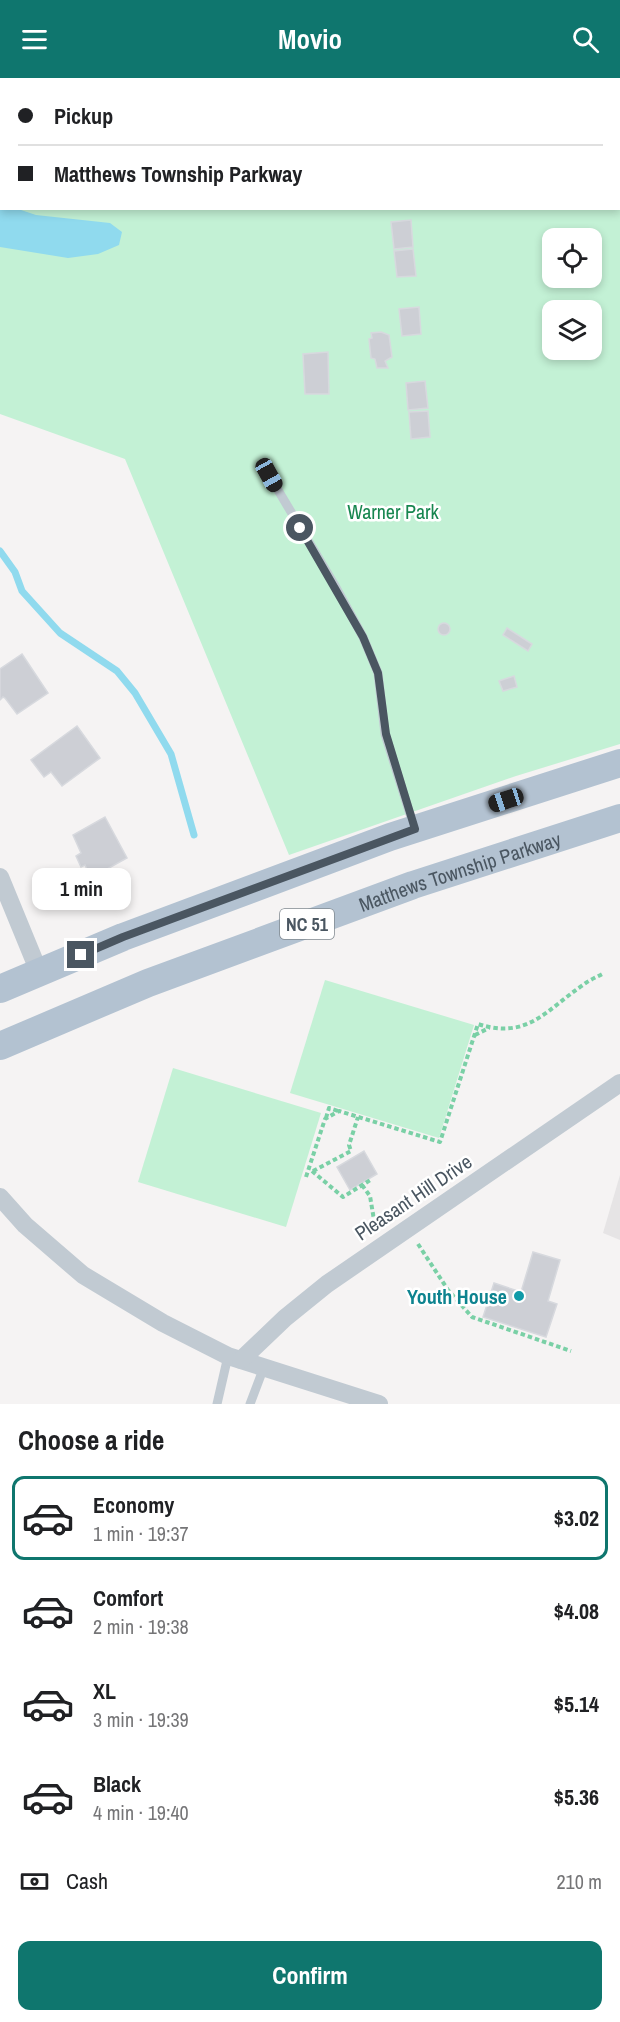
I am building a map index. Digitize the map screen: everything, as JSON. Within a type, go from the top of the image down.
[{"type":"main road","name":"NC 51","points":[[0,989],[123,937],[415,829],[620,763]]},
{"type":"main road","name":"Matthews Township Parkway","points":[[0,1046],[148,983],[413,885],[620,818]]},
{"type":"street","points":[[0,877],[39,972]]},
{"type":"street","name":"Pleasant Hill Drive","points":[[235,1358],[327,1284],[620,1083]]},
{"type":"street","points":[[0,1197],[25,1225],[83,1275],[163,1323],[235,1358],[379,1404]]},
{"type":"lane","points":[[269,475],[334,584],[363,637],[378,673],[386,734],[415,829]]},
{"type":"lane","points":[[217,1404],[235,1358]]},
{"type":"lane","points":[[250,1404],[264,1367]]},
{"type":"path","points":[[306,1178],[311,1171],[326,1119],[339,1111],[440,1142],[478,1024],[489,1028],[506,1029],[531,1023],[551,1011],[583,984],[604,973]]},
{"type":"path","points":[[474,1036],[489,1028]]},
{"type":"path","points":[[311,1171],[351,1150],[349,1145],[358,1117]]},
{"type":"path","points":[[311,1171],[343,1197],[372,1179]]},
{"type":"path","points":[[362,1185],[370,1196],[374,1220],[382,1230]]},
{"type":"path","points":[[418,1244],[448,1290],[472,1317],[571,1351]]},
{"type":"shaded area","points":[[620,1175],[620,1240],[603,1233]]},
{"type":"green space","name":"Warner Park","points":[[0,210],[620,210],[620,744],[516,776],[289,855],[125,459],[0,414]]},
{"type":"green space","points":[[325,980],[474,1025],[439,1138],[290,1093]]},
{"type":"green space","points":[[173,1068],[321,1113],[286,1227],[138,1182]]},
{"type":"water","points":[[0,210],[21,210],[36,215],[110,223],[122,232],[119,245],[98,254],[68,258],[0,247]]},
{"type":"building","points":[[411,220],[413,247],[394,249],[391,222]]},
{"type":"building","points":[[413,249],[416,276],[397,277],[394,251]]},
{"type":"building","points":[[419,307],[421,334],[402,336],[399,309]]},
{"type":"building","points":[[381,332],[389,335],[392,357],[385,361],[388,368],[377,368],[375,359],[371,358],[369,339],[372,338],[371,333]]},
{"type":"building","points":[[328,352],[329,394],[305,394],[303,354]]},
{"type":"building","points":[[425,381],[428,408],[408,410],[406,383]]},
{"type":"building","points":[[428,411],[430,437],[411,439],[409,412]]},
{"type":"building","points":[[446,623],[450,629],[446,635],[442,635],[438,627]]},
{"type":"building","points":[[507,628],[532,644],[528,651],[503,635]]},
{"type":"building","points":[[22,654],[48,693],[17,714],[5,698],[0,700],[0,669]]},
{"type":"building","points":[[514,676],[517,687],[503,691],[499,681]]},
{"type":"building","points":[[77,726],[100,758],[62,786],[51,772],[44,777],[31,760]]},
{"type":"building","points":[[105,817],[127,858],[91,878],[85,865],[81,867],[76,856],[81,853],[73,835]]},
{"type":"building","points":[[364,1151],[377,1174],[350,1190],[337,1167]]},
{"type":"building","name":"Youth House","points":[[533,1252],[560,1260],[548,1301],[557,1304],[546,1337],[483,1317],[494,1283],[521,1292]]},
{"type":"waterway","points":[[0,551],[15,572],[22,591],[60,633],[117,671],[135,693],[171,754],[194,835]]},
{"type":"place","name":"Youth House","points":[[519,1296]]},
{"type":"route","points":[[81,955],[123,937],[415,829],[386,734],[378,673],[363,637],[300,528]]}]
